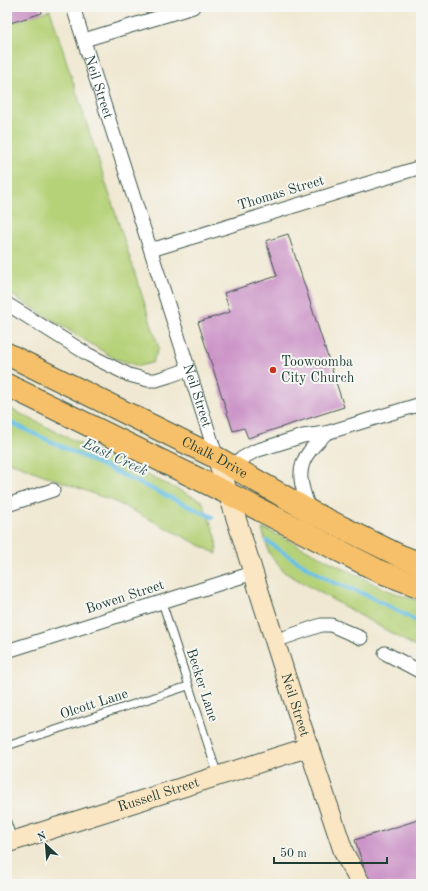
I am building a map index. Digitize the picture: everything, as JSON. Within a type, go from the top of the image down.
[{"type":"highway","name":"Chalk Drive","points":[[7,354],[224,462],[311,512],[398,555],[421,564]]},
{"type":"highway","name":"Chalk Drive","points":[[7,385],[228,494],[381,572],[421,587]]},
{"type":"street","name":"Neil Street","points":[[73,7],[189,369],[224,462],[228,494],[309,747],[344,853],[360,884]]},
{"type":"street","points":[[84,40],[192,7]]},
{"type":"street","name":"Thomas Street","points":[[151,250],[421,167]]},
{"type":"street","points":[[7,304],[89,355],[129,376],[156,380],[189,369]]},
{"type":"street","points":[[224,462],[303,436],[326,433],[421,404]]},
{"type":"street","points":[[311,512],[302,489],[300,472],[308,452],[326,433]]},
{"type":"street","points":[[7,505],[53,490]]},
{"type":"street","name":"Bowen Street","points":[[7,651],[253,573]]},
{"type":"street","points":[[275,641],[321,625],[331,625],[362,638]]},
{"type":"street","points":[[385,653],[421,672]]},
{"type":"street","name":"Russell Street","points":[[10,842],[309,747]]},
{"type":"street","name":"Neil Street","points":[[344,853],[347,884]]},
{"type":"lane","name":"Becker Lane","points":[[162,602],[218,776]]},
{"type":"lane","name":"Olcott Lane","points":[[7,746],[188,686]]},
{"type":"lane","points":[[7,822],[10,842]]},
{"type":"green space","points":[[50,10],[159,348],[152,363],[138,366],[114,358],[7,292],[7,24]]},
{"type":"green space","points":[[7,407],[202,501],[216,536],[217,554],[118,503],[7,461]]},
{"type":"green space","points":[[262,529],[268,530],[384,589],[421,602],[421,650],[284,572],[269,553]]},
{"type":"building","points":[[7,7],[40,7],[42,13],[7,24]]},
{"type":"building","name":"Toowoomba City Church","points":[[288,234],[344,407],[248,438],[244,428],[233,431],[198,322],[230,312],[224,293],[277,276],[266,241]]},
{"type":"building","points":[[421,819],[421,884],[369,883],[355,840]]},
{"type":"waterway","name":"East Creek","points":[[7,421],[212,517]]},
{"type":"waterway","name":"East Creek","points":[[267,541],[330,581],[369,596],[421,623]]},
{"type":"place","name":"Toowoomba City Church","points":[[273,370]]}]
